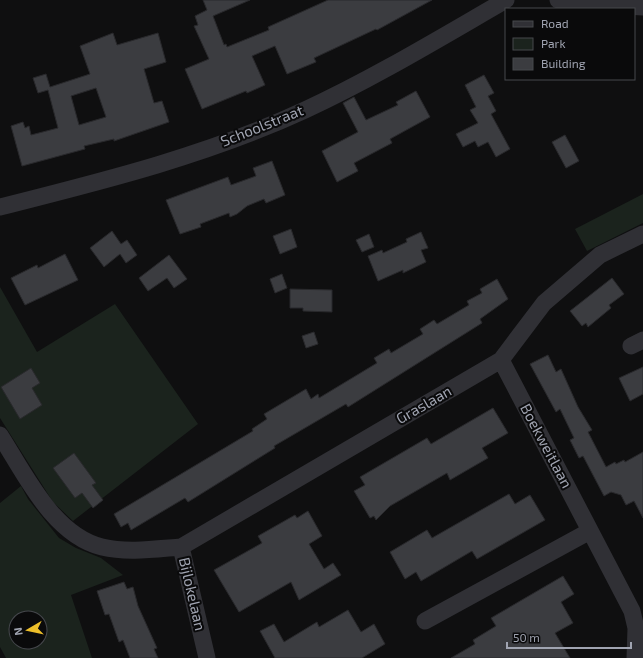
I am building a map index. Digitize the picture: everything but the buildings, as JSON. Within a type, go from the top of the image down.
[{"type":"street","name":"Schoolstraat","points":[[0,207],[127,174],[248,133],[305,110],[358,83],[506,0]]},
{"type":"street","points":[[558,0],[573,3],[643,7]]},
{"type":"street","name":"Graslaan","points":[[180,547],[502,360],[544,303],[600,255],[643,234]]},
{"type":"street","name":"Boekweitlaan","points":[[502,360],[632,610],[636,628],[635,658]]},
{"type":"street","name":"Bijlokelaan","points":[[0,435],[50,513],[78,537],[101,547],[127,550],[180,547],[207,658]]},
{"type":"street","points":[[425,621],[590,531]]},
{"type":"green space","points":[[643,194],[643,223],[587,251],[575,229]]},
{"type":"green space","points":[[0,287],[37,352],[115,304],[198,424],[73,521],[53,502],[0,418]]},
{"type":"green space","points":[[21,486],[28,499],[59,538],[76,548],[101,558],[123,575],[71,595],[92,658],[6,658],[0,647],[0,503]]}]
